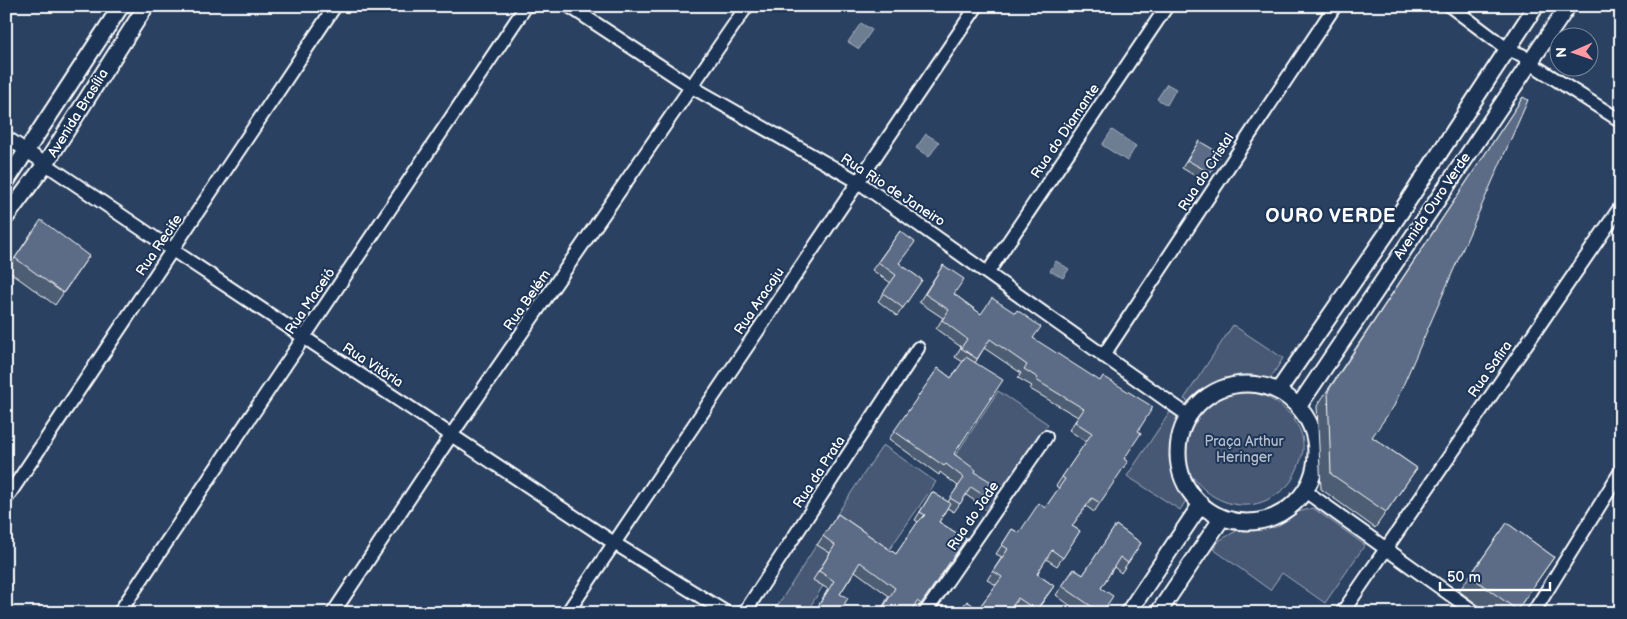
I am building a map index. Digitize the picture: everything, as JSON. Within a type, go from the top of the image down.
[{"type":"street","name":"Avenida Brasília","points":[[6,182],[121,6]]},
{"type":"street","name":"Avenida Brasília","points":[[6,217],[46,163],[146,6]]},
{"type":"street","name":"Rua Recife","points":[[6,499],[174,251],[335,6]]},
{"type":"street","name":"Rua Maceió","points":[[119,613],[526,6]]},
{"type":"street","name":"Rua Rio de Janeiro","points":[[569,6],[692,87],[857,181],[1189,416]]},
{"type":"street","name":"Rua Belém","points":[[333,613],[452,434],[747,6]]},
{"type":"street","name":"Rua Aracaju","points":[[567,613],[976,6]]},
{"type":"street","name":"Rua do Diamante","points":[[988,272],[1166,6]]},
{"type":"street","name":"Rua do Cristal","points":[[1103,356],[1335,6]]},
{"type":"street","points":[[1450,6],[1507,49],[1522,55],[1530,63],[1621,122]]},
{"type":"street","name":"Avenida Ouro Verde","points":[[1278,392],[1392,225],[1536,6]]},
{"type":"street","name":"Avenida Ouro Verde","points":[[1298,407],[1393,262],[1568,6]]},
{"type":"street","name":"Rua Vitória","points":[[6,137],[174,251],[614,543],[727,613]]},
{"type":"street","name":"Rua Safira","points":[[1342,613],[1384,549],[1621,206]]},
{"type":"street","name":"Rua da Prata","points":[[744,613],[918,348]]},
{"type":"street","points":[[1250,384],[1278,392],[1298,407],[1311,430],[1316,457],[1313,475],[1305,491],[1292,505],[1277,516],[1250,522],[1222,518],[1201,504],[1188,490],[1181,472],[1178,452],[1181,433],[1189,416],[1210,396],[1236,385],[1250,384]]},
{"type":"street","name":"Rua do Jade","points":[[925,613],[1046,437]]},
{"type":"street","points":[[1533,613],[1621,470]]},
{"type":"street","points":[[1305,491],[1476,613]]},
{"type":"street","points":[[1128,613],[1201,504]]},
{"type":"street","points":[[1158,613],[1222,518]]},
{"type":"green space","points":[[1233,325],[1283,358],[1269,381],[1235,377],[1217,383],[1189,402],[1184,399]]},
{"type":"green space","points":[[998,391],[1048,424],[989,512],[976,503],[985,491],[953,459]]},
{"type":"green space","name":"Praça Arthur Heringer","points":[[1229,391],[1258,393],[1278,404],[1294,419],[1303,439],[1302,457],[1291,482],[1267,500],[1248,505],[1228,503],[1211,495],[1189,474],[1185,459],[1185,439],[1191,420],[1203,404],[1213,397]]},
{"type":"green space","points":[[1170,412],[1177,416],[1169,457],[1187,499],[1180,510],[1127,476]]},
{"type":"green space","points":[[883,445],[936,482],[887,553],[835,517]]},
{"type":"green space","points":[[1313,508],[1365,545],[1325,603],[1282,573],[1270,590],[1213,549],[1220,540],[1238,530],[1276,527],[1298,512]]},
{"type":"green space","points":[[817,544],[831,553],[823,586],[806,613],[773,613]]},
{"type":"shaded area","points":[[861,23],[872,30],[859,49],[848,42]]},
{"type":"shaded area","points":[[1167,84],[1176,89],[1167,105],[1157,99]]},
{"type":"shaded area","points":[[1112,130],[1136,146],[1127,161],[1102,145]]},
{"type":"shaded area","points":[[926,134],[939,142],[929,157],[916,148]]},
{"type":"shaded area","points":[[1056,261],[1069,269],[1063,278],[1050,271]]},
{"type":"building","points":[[1523,97],[1528,100],[1394,406],[1372,437],[1417,468],[1386,512],[1331,474],[1328,391]]},
{"type":"building","points":[[1199,141],[1221,154],[1210,173],[1187,160]]},
{"type":"building","points":[[41,220],[89,256],[63,293],[15,258]]},
{"type":"building","points":[[900,231],[915,242],[899,263],[922,280],[903,308],[883,293],[896,275],[878,262]]},
{"type":"building","points":[[943,265],[964,279],[954,294],[981,314],[992,298],[1015,313],[1017,310],[1041,327],[1033,338],[1100,381],[1103,376],[1153,407],[1138,431],[1141,433],[1124,459],[1128,461],[1100,503],[1092,498],[1072,526],[1080,531],[1063,558],[1052,550],[1037,574],[1054,586],[1036,610],[1018,598],[1008,613],[959,612],[967,601],[978,609],[1002,577],[993,571],[1008,549],[1002,545],[1012,529],[1019,533],[1039,503],[1045,508],[1065,479],[1062,477],[1092,433],[1075,422],[1084,409],[1036,380],[1038,378],[1024,369],[1027,365],[990,339],[977,359],[961,348],[967,339],[942,320],[949,310],[925,294]]},
{"type":"building","points":[[966,357],[1003,380],[954,454],[976,470],[975,472],[991,482],[983,495],[971,487],[960,504],[950,498],[964,478],[946,464],[944,466],[894,431],[938,368],[951,378]]},
{"type":"building","points":[[932,492],[950,503],[939,522],[966,539],[921,604],[917,601],[910,613],[880,613],[895,588],[860,562],[840,594],[848,598],[839,613],[814,613],[834,581],[819,571],[835,545],[823,536],[838,514],[896,554],[917,523],[925,515],[920,512]]},
{"type":"building","points":[[1507,523],[1554,557],[1517,610],[1470,576]]},
{"type":"building","points":[[1116,525],[1141,543],[1128,563],[1120,557],[1101,588],[1113,596],[1101,613],[1062,586],[1074,569],[1083,575]]},
{"type":"district","name":"OURO VERDE","points":[[1331,216]]}]
